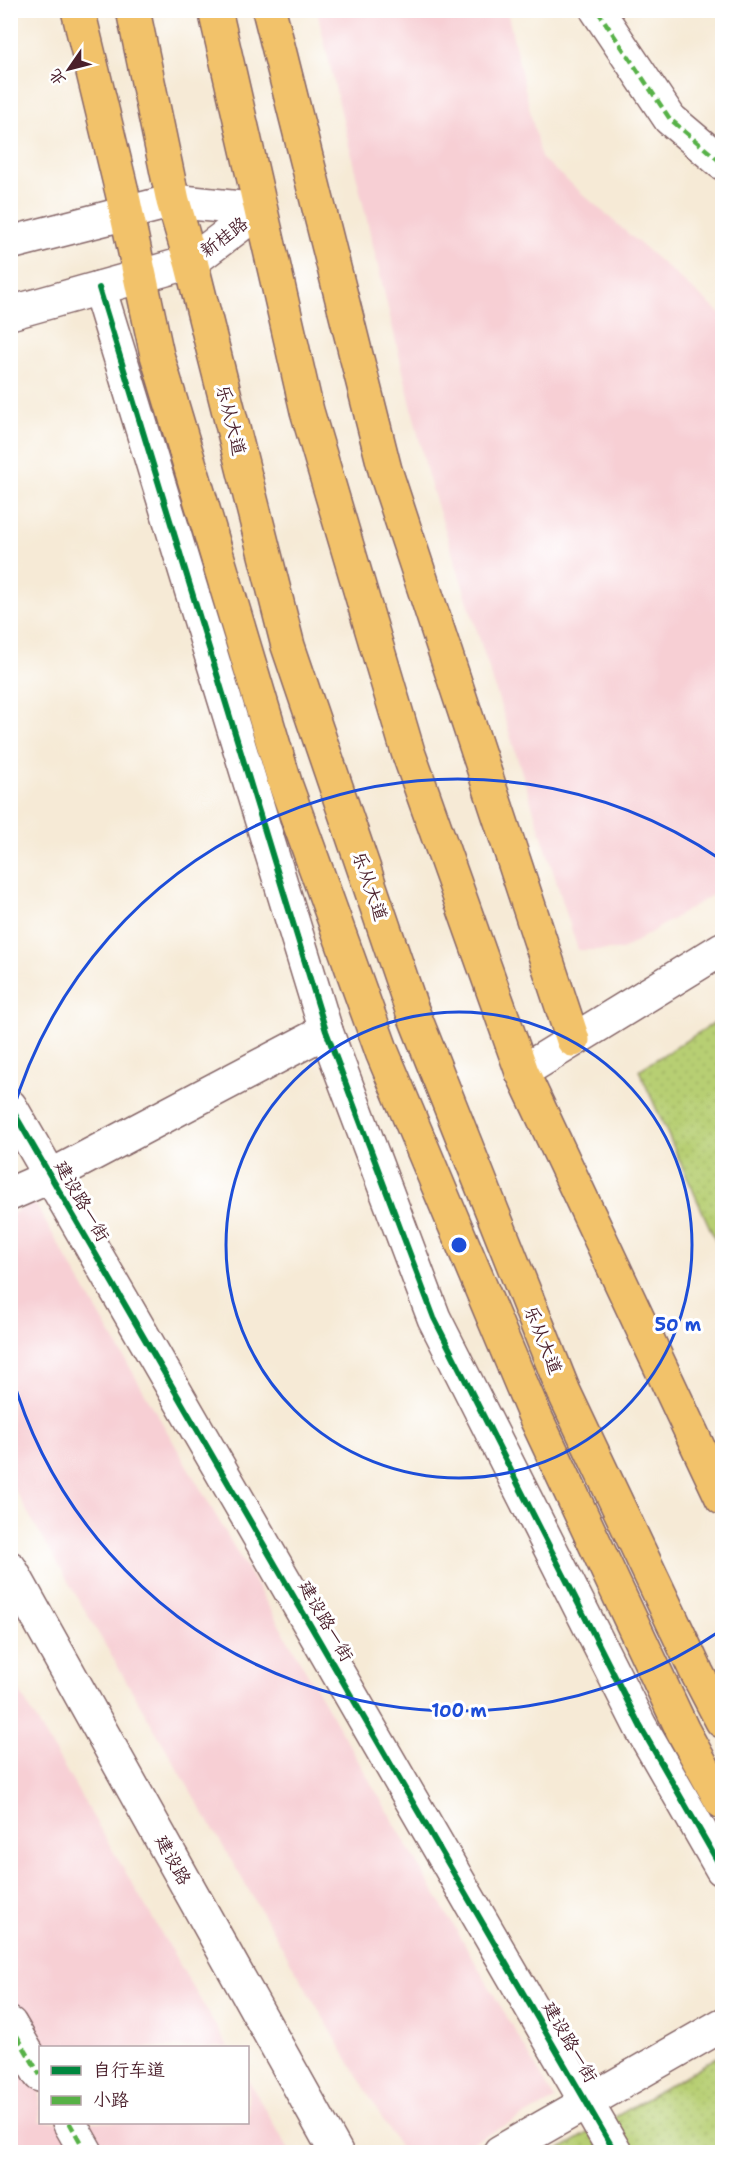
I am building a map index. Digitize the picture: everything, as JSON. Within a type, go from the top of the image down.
[{"type":"main road","points":[[78,10],[157,355],[286,786],[382,1052],[534,1414],[684,1731],[723,1802]]},
{"type":"main road","name":"乐从大道","points":[[133,10],[173,201],[191,262],[288,646],[412,1010],[564,1392],[697,1673],[723,1720]]},
{"type":"main road","points":[[215,10],[308,411],[408,752],[522,1072],[723,1498]]},
{"type":"main road","points":[[269,10],[385,470],[573,1040]]},
{"type":"street","points":[[597,10],[670,119],[723,163]]},
{"type":"street","name":"新桂路","points":[[10,243],[173,201],[260,210]]},
{"type":"street","name":"新桂路","points":[[10,313],[191,262],[260,210]]},
{"type":"street","points":[[99,288],[326,1031],[434,1318],[640,1726],[723,1869]]},
{"type":"street","points":[[522,1072],[723,949]]},
{"type":"street","points":[[10,1194],[51,1176],[326,1031]]},
{"type":"street","name":"建设路一街","points":[[10,1106],[615,2152]]},
{"type":"street","name":"建设路","points":[[10,1568],[336,2152]]},
{"type":"street","points":[[10,2024],[39,2073]]},
{"type":"street","points":[[500,2152],[723,2025]]},
{"type":"street","points":[[70,2124],[86,2152]]},
{"type":"shaded area","points":[[317,11],[507,11],[541,158],[722,315],[722,889],[622,950],[578,950],[428,476]]},
{"type":"shaded area","points":[[34,1202],[555,2100],[453,2152],[402,2152],[11,1484],[11,1214]]},
{"type":"shaded area","points":[[10,1675],[227,2046],[39,2046],[39,2124],[249,2124],[249,2082],[290,2152],[11,2152]]},
{"type":"green space","points":[[722,1018],[722,1255],[639,1070]]},
{"type":"green space","points":[[722,2054],[722,2152],[556,2152]]},
{"type":"marked path","points":[[597,10],[670,119],[722,163]]},
{"type":"marked path","points":[[10,2024],[39,2073]]},
{"type":"marked path","points":[[70,2124],[86,2152]]},
{"type":"cycle path","points":[[99,288],[326,1031],[434,1318],[640,1726],[722,1869]]},
{"type":"cycle path","points":[[10,1106],[615,2152]]}]
